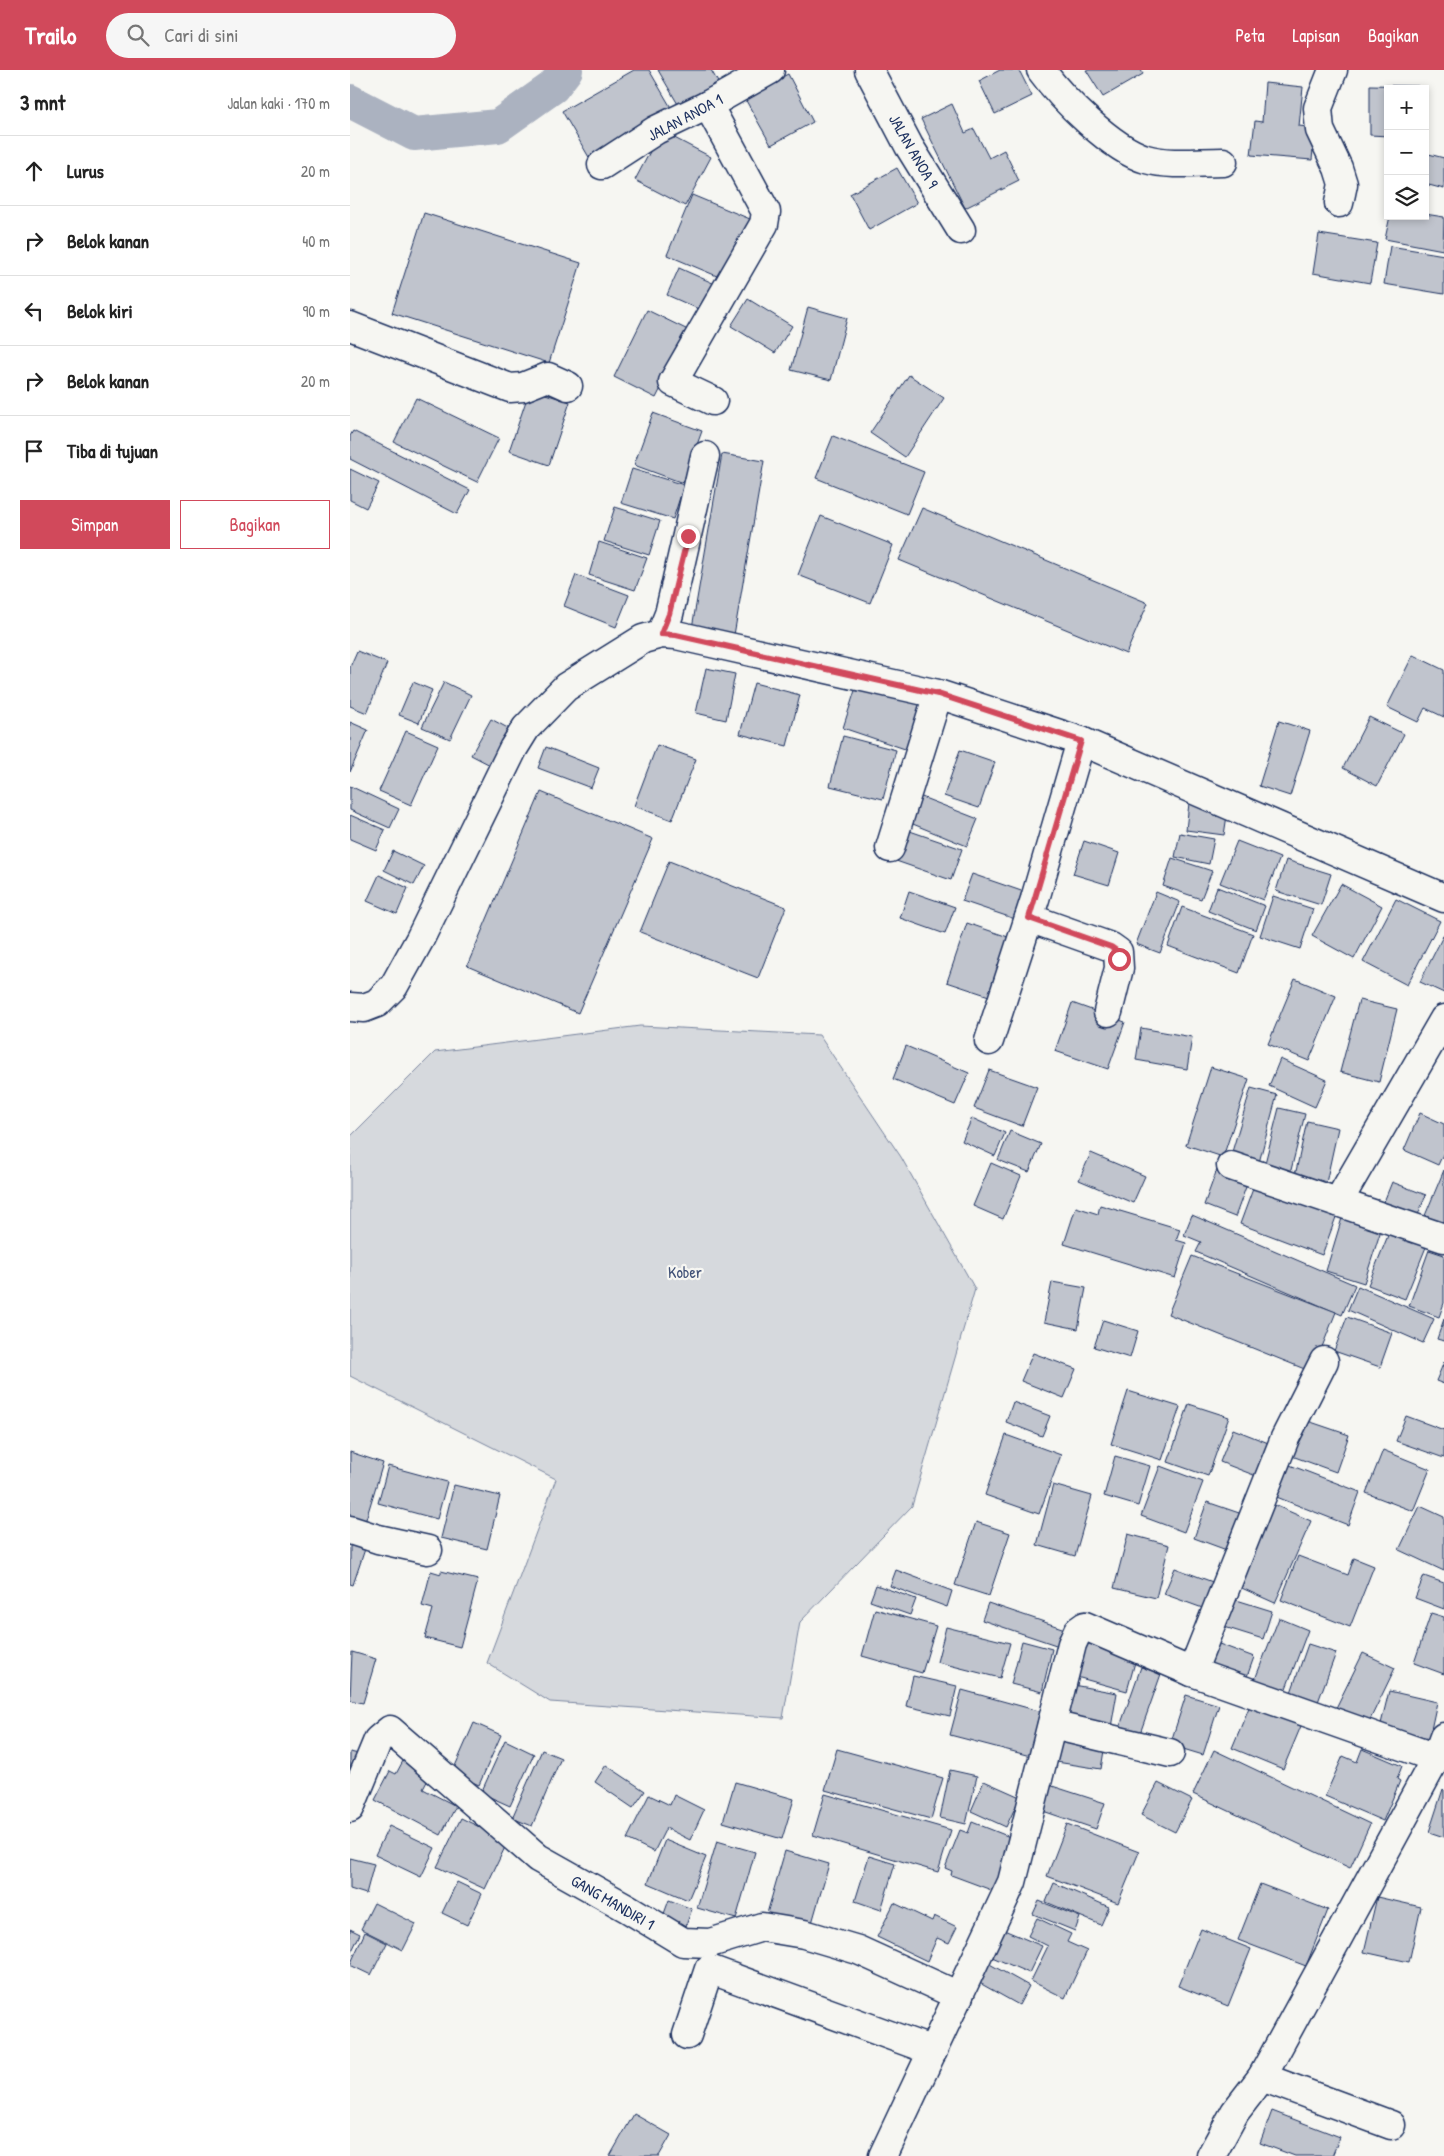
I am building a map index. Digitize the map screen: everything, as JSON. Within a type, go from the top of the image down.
[{"type":"street","name":"JALAN ANOA 1","points":[[602,166],[656,130],[708,105],[770,70]]},
{"type":"street","name":"JALAN ANOA 9","points":[[869,70],[909,146],[961,230]]},
{"type":"street","points":[[1041,70],[1067,100],[1094,126],[1127,150],[1146,159],[1167,162],[1223,162]]},
{"type":"street","points":[[1333,70],[1318,108],[1320,130],[1338,168],[1343,184],[1339,203]]},
{"type":"street","points":[[708,105],[766,212],[764,224],[673,382],[714,401]]},
{"type":"street","points":[[350,326],[510,388],[524,387],[548,377],[568,386]]},
{"type":"street","points":[[661,634],[669,614],[705,456]]},
{"type":"street","points":[[350,1008],[364,1008],[377,1003],[394,986],[420,939],[513,749],[526,728],[566,687],[643,638],[661,634],[676,635],[938,694],[1081,741],[1444,898]]},
{"type":"street","points":[[890,848],[938,694]]},
{"type":"street","points":[[989,1041],[1029,918],[1081,741]]},
{"type":"street","points":[[1029,918],[1111,947],[1118,952],[1119,968],[1108,1012]]},
{"type":"street","points":[[1338,1202],[1444,1019]]},
{"type":"street","points":[[1232,1166],[1444,1238]]},
{"type":"street","points":[[1192,1672],[1285,1438],[1324,1360]]},
{"type":"street","points":[[350,1530],[378,1539],[428,1550]]},
{"type":"street","points":[[883,2156],[1012,1882],[1074,1638],[1085,1626],[1192,1672],[1440,1747],[1262,2076],[1235,2112],[1211,2156]]},
{"type":"street","points":[[1052,1725],[1170,1753]]},
{"type":"street","name":"GANG MANDIRI 1","points":[[350,1808],[378,1740],[390,1730],[538,1858],[683,1942],[710,1943],[762,1928],[804,1934],[858,1950],[959,1996]]},
{"type":"street","points":[[688,2035],[709,1969],[933,2051]]},
{"type":"street","points":[[1262,2076],[1390,2125]]},
{"type":"green space","name":"Kober","points":[[640,1026],[819,1035],[901,1157],[975,1289],[912,1506],[800,1622],[783,1718],[550,1702],[487,1663],[556,1479],[350,1376],[350,1137],[435,1052]]},
{"type":"building","points":[[634,70],[649,70],[673,111],[590,159],[562,111]]},
{"type":"building","points":[[658,70],[711,70],[719,84],[679,106]]},
{"type":"building","points":[[1000,70],[1019,70],[1032,96],[995,114],[979,81]]},
{"type":"building","points":[[1086,70],[1141,70],[1143,74],[1103,97]]},
{"type":"building","points":[[788,74],[813,122],[771,145],[744,97]]},
{"type":"building","points":[[1265,83],[1303,87],[1299,126],[1315,128],[1312,160],[1251,155],[1255,121],[1262,122]]},
{"type":"building","points":[[1370,85],[1384,85],[1384,136],[1370,135]]},
{"type":"building","points":[[952,104],[965,133],[974,129],[989,158],[1004,150],[1019,181],[965,208],[921,119]]},
{"type":"building","points":[[661,131],[711,157],[685,206],[635,180]]},
{"type":"building","points":[[1429,154],[1444,158],[1444,189],[1429,185]]},
{"type":"building","points":[[897,168],[917,203],[869,230],[850,194]]},
{"type":"building","points":[[692,195],[750,219],[724,279],[667,255]]},
{"type":"building","points":[[424,213],[581,263],[549,363],[392,313]]},
{"type":"building","points":[[1429,215],[1444,217],[1443,250],[1385,239],[1389,220],[1429,220]]},
{"type":"building","points":[[1319,234],[1377,243],[1370,283],[1313,273]]},
{"type":"building","points":[[1390,246],[1444,255],[1444,294],[1384,284]]},
{"type":"building","points":[[679,268],[715,284],[703,311],[667,295]]},
{"type":"building","points":[[748,299],[792,326],[775,353],[731,326]]},
{"type":"building","points":[[808,307],[847,318],[831,380],[791,370]]},
{"type":"building","points":[[647,310],[690,331],[656,398],[614,377]]},
{"type":"building","points":[[909,375],[944,398],[905,457],[870,433]]},
{"type":"building","points":[[530,389],[570,402],[549,465],[509,451]]},
{"type":"building","points":[[416,398],[499,438],[477,482],[394,442]]},
{"type":"building","points":[[653,413],[702,431],[683,483],[634,465]]},
{"type":"building","points":[[353,431],[470,490],[457,514],[350,459],[350,436]]},
{"type":"building","points":[[833,436],[924,472],[907,514],[816,478]]},
{"type":"building","points":[[722,454],[764,461],[734,635],[692,628]]},
{"type":"building","points":[[350,469],[379,483],[366,508],[350,500]]},
{"type":"building","points":[[632,469],[684,485],[673,519],[621,503]]},
{"type":"building","points":[[615,507],[660,521],[649,555],[604,541]]},
{"type":"building","points":[[922,508],[1148,603],[1126,654],[899,560]]},
{"type":"building","points":[[821,516],[893,545],[870,603],[798,575]]},
{"type":"building","points":[[599,542],[647,558],[635,590],[589,575]]},
{"type":"building","points":[[576,575],[629,595],[616,627],[564,606]]},
{"type":"building","points":[[357,651],[387,663],[367,713],[350,706],[350,667]]},
{"type":"building","points":[[1413,655],[1444,670],[1444,717],[1425,708],[1418,722],[1387,707]]},
{"type":"building","points":[[706,668],[735,674],[726,720],[696,713]]},
{"type":"building","points":[[413,682],[432,690],[419,723],[399,715]]},
{"type":"building","points":[[444,682],[471,695],[450,739],[422,727]]},
{"type":"building","points":[[754,683],[800,695],[787,746],[740,734]]},
{"type":"building","points":[[857,684],[922,705],[908,750],[843,728]]},
{"type":"building","points":[[1369,717],[1404,734],[1377,786],[1343,768]]},
{"type":"building","points":[[491,719],[517,733],[498,769],[471,755]]},
{"type":"building","points":[[1279,721],[1310,731],[1290,796],[1259,786]]},
{"type":"building","points":[[350,722],[368,730],[350,772]]},
{"type":"building","points":[[406,731],[438,745],[411,805],[379,791]]},
{"type":"building","points":[[843,736],[896,750],[883,799],[830,786]]},
{"type":"building","points":[[657,745],[696,759],[672,820],[634,806]]},
{"type":"building","points":[[546,747],[599,768],[591,788],[538,768]]},
{"type":"building","points":[[960,750],[995,762],[979,808],[944,796]]},
{"type":"building","points":[[350,786],[399,809],[390,828],[350,810]]},
{"type":"building","points":[[541,792],[653,839],[578,1013],[467,966]]},
{"type":"building","points":[[914,794],[978,819],[967,846],[903,820]]},
{"type":"building","points":[[1189,803],[1228,809],[1224,835],[1186,830]]},
{"type":"building","points":[[350,815],[385,830],[376,850],[350,839]]},
{"type":"building","points":[[907,830],[962,849],[951,880],[896,861]]},
{"type":"building","points":[[1180,833],[1214,839],[1209,864],[1175,857]]},
{"type":"building","points":[[1084,841],[1119,853],[1109,885],[1073,874]]},
{"type":"building","points":[[1237,841],[1280,858],[1263,900],[1220,883]]},
{"type":"building","points":[[393,851],[424,866],[414,885],[384,870]]},
{"type":"building","points":[[1172,858],[1212,871],[1201,899],[1163,886]]},
{"type":"building","points":[[1286,860],[1331,874],[1321,905],[1276,891]]},
{"type":"building","points":[[669,861],[786,907],[758,978],[640,932]]},
{"type":"building","points":[[972,874],[1030,894],[1021,921],[962,901]]},
{"type":"building","points":[[379,875],[408,888],[397,914],[367,901]]},
{"type":"building","points":[[1341,884],[1382,906],[1354,959],[1312,936]]},
{"type":"building","points":[[1217,887],[1265,906],[1256,930],[1208,911]]},
{"type":"building","points":[[909,891],[955,907],[945,934],[900,918]]},
{"type":"building","points":[[1156,892],[1180,902],[1160,953],[1136,944]]},
{"type":"building","points":[[1273,896],[1313,909],[1300,949],[1260,936]]},
{"type":"building","points":[[1396,899],[1440,921],[1407,985],[1363,962]]},
{"type":"building","points":[[1182,907],[1253,934],[1239,973],[1168,946]]},
{"type":"building","points":[[967,923],[1014,939],[995,998],[947,982]]},
{"type":"building","points":[[1444,934],[1444,993],[1420,982]]},
{"type":"building","points":[[1295,979],[1336,996],[1309,1061],[1268,1044]]},
{"type":"building","points":[[1359,1000],[1397,1009],[1379,1082],[1340,1072]]},
{"type":"building","points":[[1072,1003],[1125,1022],[1108,1069],[1055,1051]]},
{"type":"building","points":[[1141,1028],[1192,1037],[1187,1069],[1136,1060]]},
{"type":"building","points":[[906,1046],[969,1073],[955,1105],[893,1079]]},
{"type":"building","points":[[1280,1059],[1327,1080],[1315,1107],[1269,1086]]},
{"type":"building","points":[[1211,1067],[1249,1079],[1223,1157],[1186,1145]]},
{"type":"building","points":[[989,1070],[1037,1087],[1022,1126],[974,1108]]},
{"type":"building","points":[[1251,1088],[1277,1095],[1257,1170],[1229,1162]]},
{"type":"building","points":[[1279,1108],[1305,1114],[1288,1182],[1262,1175]]},
{"type":"building","points":[[1420,1113],[1444,1124],[1444,1152],[1438,1165],[1404,1150]]},
{"type":"building","points":[[972,1118],[1005,1133],[995,1156],[962,1141]]},
{"type":"building","points":[[1307,1121],[1338,1128],[1324,1192],[1293,1185]]},
{"type":"building","points":[[1010,1131],[1041,1144],[1029,1172],[998,1160]]},
{"type":"building","points":[[1091,1153],[1145,1176],[1133,1203],[1079,1180]]},
{"type":"building","points":[[991,1163],[1021,1176],[1003,1219],[973,1206]]},
{"type":"building","points":[[1219,1164],[1250,1176],[1235,1217],[1204,1205]]},
{"type":"building","points":[[1444,1170],[1444,1226],[1424,1218]]},
{"type":"building","points":[[1257,1178],[1339,1209],[1322,1255],[1240,1224]]},
{"type":"building","points":[[1392,1182],[1426,1195],[1415,1222],[1381,1209]]},
{"type":"building","points":[[1100,1205],[1180,1229],[1176,1240],[1186,1243],[1175,1278],[1064,1244],[1076,1207],[1098,1214]]},
{"type":"building","points":[[1192,1215],[1355,1285],[1342,1315],[1196,1252],[1201,1242],[1184,1235]]},
{"type":"building","points":[[1342,1218],[1381,1230],[1364,1283],[1326,1271]]},
{"type":"building","points":[[1389,1233],[1426,1247],[1405,1299],[1368,1285]]},
{"type":"building","points":[[1429,1250],[1444,1255],[1444,1303],[1439,1317],[1409,1306]]},
{"type":"building","points":[[1192,1256],[1336,1312],[1312,1372],[1168,1314]]},
{"type":"building","points":[[1052,1282],[1086,1288],[1078,1329],[1044,1322]]},
{"type":"building","points":[[1358,1286],[1434,1319],[1423,1343],[1348,1310]]},
{"type":"building","points":[[1347,1317],[1392,1333],[1380,1367],[1334,1351]]},
{"type":"building","points":[[1444,1319],[1444,1341],[1437,1339]]},
{"type":"building","points":[[1103,1320],[1138,1331],[1130,1358],[1094,1347]]},
{"type":"building","points":[[1033,1353],[1076,1369],[1064,1398],[1021,1381]]},
{"type":"building","points":[[1444,1362],[1444,1384],[1436,1381]]},
{"type":"building","points":[[1128,1391],[1180,1407],[1162,1460],[1111,1444]]},
{"type":"building","points":[[1013,1402],[1050,1416],[1042,1436],[1006,1422]]},
{"type":"building","points":[[1189,1404],[1229,1417],[1208,1476],[1168,1462]]},
{"type":"building","points":[[1406,1416],[1444,1430],[1444,1458],[1396,1441]]},
{"type":"building","points":[[1305,1420],[1349,1435],[1336,1472],[1292,1456]]},
{"type":"building","points":[[1233,1429],[1276,1446],[1264,1479],[1220,1462]]},
{"type":"building","points":[[1006,1435],[1061,1455],[1039,1514],[985,1495]]},
{"type":"building","points":[[1383,1450],[1430,1469],[1413,1511],[1366,1493]]},
{"type":"building","points":[[350,1452],[383,1463],[363,1529],[350,1525]]},
{"type":"building","points":[[1115,1456],[1150,1466],[1138,1506],[1104,1496]]},
{"type":"building","points":[[1287,1464],[1360,1492],[1348,1525],[1274,1496]]},
{"type":"building","points":[[388,1466],[447,1482],[437,1519],[378,1503]]},
{"type":"building","points":[[1160,1466],[1203,1482],[1184,1532],[1141,1516]]},
{"type":"building","points":[[454,1485],[500,1496],[487,1549],[441,1538]]},
{"type":"building","points":[[1053,1485],[1092,1496],[1075,1556],[1037,1545]]},
{"type":"building","points":[[1207,1502],[1245,1515],[1232,1552],[1194,1538]]},
{"type":"building","points":[[1270,1503],[1311,1521],[1275,1603],[1235,1585]]},
{"type":"building","points":[[1420,1506],[1444,1517],[1444,1571],[1399,1550]]},
{"type":"building","points":[[976,1522],[1010,1533],[989,1596],[955,1585]]},
{"type":"building","points":[[1128,1534],[1169,1545],[1156,1598],[1114,1588]]},
{"type":"building","points":[[350,1540],[366,1546],[353,1585],[350,1584]]},
{"type":"building","points":[[1298,1556],[1348,1575],[1354,1558],[1374,1566],[1350,1627],[1281,1600]]},
{"type":"building","points":[[1175,1568],[1218,1584],[1208,1610],[1164,1594]]},
{"type":"building","points":[[896,1570],[952,1591],[947,1607],[890,1586]]},
{"type":"building","points":[[431,1571],[441,1574],[441,1571],[478,1580],[460,1647],[425,1638],[433,1609],[422,1606]]},
{"type":"building","points":[[1424,1576],[1444,1583],[1444,1609],[1415,1598]]},
{"type":"building","points":[[876,1585],[916,1599],[910,1615],[870,1601]]},
{"type":"building","points":[[1227,1597],[1272,1611],[1263,1639],[1218,1625]]},
{"type":"building","points":[[988,1603],[1065,1629],[1059,1646],[982,1620]]},
{"type":"building","points":[[875,1609],[936,1626],[922,1673],[862,1656]]},
{"type":"building","points":[[1431,1613],[1444,1617],[1444,1674],[1414,1663]]},
{"type":"building","points":[[1279,1618],[1308,1630],[1282,1699],[1252,1687]]},
{"type":"building","points":[[946,1627],[1010,1643],[1000,1678],[937,1662]]},
{"type":"building","points":[[1082,1640],[1137,1655],[1127,1691],[1073,1676]]},
{"type":"building","points":[[1022,1641],[1052,1649],[1042,1692],[1011,1684]]},
{"type":"building","points":[[1211,1641],[1254,1657],[1244,1685],[1201,1670]]},
{"type":"building","points":[[1308,1644],[1336,1653],[1315,1710],[1288,1701]]},
{"type":"building","points":[[352,1652],[376,1659],[363,1703],[350,1700]]},
{"type":"building","points":[[1363,1653],[1395,1668],[1366,1728],[1334,1712]]},
{"type":"building","points":[[1141,1667],[1161,1674],[1138,1739],[1118,1732]]},
{"type":"building","points":[[913,1676],[957,1686],[950,1716],[906,1706]]},
{"type":"building","points":[[1073,1685],[1117,1693],[1110,1733],[1066,1726]]},
{"type":"building","points":[[962,1690],[1050,1714],[1038,1758],[950,1735]]},
{"type":"building","points":[[1389,1691],[1437,1702],[1429,1739],[1380,1728]]},
{"type":"building","points":[[1186,1695],[1219,1705],[1203,1755],[1170,1745]]},
{"type":"building","points":[[1250,1705],[1301,1726],[1283,1769],[1232,1748]]},
{"type":"building","points":[[474,1723],[501,1735],[479,1785],[452,1773]]},
{"type":"building","points":[[1055,1729],[1106,1738],[1101,1769],[1050,1761]]},
{"type":"building","points":[[505,1740],[534,1754],[510,1806],[481,1793]]},
{"type":"building","points":[[837,1749],[943,1778],[931,1819],[825,1790]]},
{"type":"building","points":[[1362,1749],[1402,1766],[1397,1779],[1400,1781],[1383,1821],[1325,1796],[1343,1756],[1357,1762]]},
{"type":"building","points":[[542,1750],[561,1758],[532,1826],[512,1818]]},
{"type":"building","points":[[1214,1750],[1370,1824],[1350,1868],[1193,1794]]},
{"type":"building","points":[[350,1752],[363,1755],[350,1796]]},
{"type":"building","points":[[404,1759],[431,1774],[423,1789],[456,1806],[441,1835],[375,1800],[390,1771],[396,1774]]},
{"type":"building","points":[[606,1765],[645,1791],[633,1808],[595,1782]]},
{"type":"building","points":[[950,1770],[977,1776],[966,1824],[940,1818]]},
{"type":"building","points":[[984,1781],[1020,1797],[1006,1827],[971,1811]]},
{"type":"building","points":[[735,1782],[794,1799],[782,1839],[723,1822]]},
{"type":"building","points":[[1158,1783],[1192,1800],[1175,1832],[1141,1815]]},
{"type":"building","points":[[1046,1784],[1105,1803],[1096,1829],[1037,1809]]},
{"type":"building","points":[[1444,1790],[1444,1837],[1429,1832]]},
{"type":"building","points":[[825,1794],[951,1830],[938,1872],[813,1835]]},
{"type":"building","points":[[649,1795],[670,1805],[674,1795],[704,1810],[690,1840],[666,1828],[654,1852],[627,1839]]},
{"type":"building","points":[[461,1818],[508,1841],[485,1889],[437,1867]]},
{"type":"building","points":[[972,1822],[1015,1839],[994,1891],[951,1875],[952,1871],[945,1868],[960,1830],[968,1833]]},
{"type":"building","points":[[1067,1824],[1139,1852],[1118,1903],[1047,1876]]},
{"type":"building","points":[[389,1826],[435,1848],[421,1877],[375,1855]]},
{"type":"building","points":[[665,1840],[706,1857],[688,1900],[648,1883]]},
{"type":"building","points":[[717,1841],[755,1852],[736,1919],[697,1908]]},
{"type":"building","points":[[785,1851],[829,1864],[810,1930],[766,1917]]},
{"type":"building","points":[[869,1856],[895,1864],[881,1910],[855,1901]]},
{"type":"building","points":[[350,1858],[374,1864],[366,1894],[350,1889]]},
{"type":"building","points":[[457,1882],[482,1894],[467,1925],[442,1913]]},
{"type":"building","points":[[1054,1883],[1109,1907],[1101,1925],[1046,1902]]},
{"type":"building","points":[[1260,1884],[1328,1910],[1306,1966],[1238,1940]]},
{"type":"building","points":[[1377,1897],[1421,1907],[1409,1962],[1364,1952]]},
{"type":"building","points":[[669,1900],[692,1909],[684,1931],[661,1922]]},
{"type":"building","points":[[1039,1901],[1080,1917],[1075,1931],[1033,1914]]},
{"type":"building","points":[[374,1903],[416,1924],[403,1950],[361,1929]]},
{"type":"building","points":[[894,1903],[932,1921],[934,1916],[957,1927],[949,1943],[937,1938],[927,1961],[877,1937]]},
{"type":"building","points":[[1037,1918],[1071,1934],[1067,1942],[1087,1951],[1065,1998],[1031,1981],[1048,1946],[1028,1936]]},
{"type":"building","points":[[350,1929],[360,1934],[350,1955]]},
{"type":"building","points":[[1201,1929],[1251,1949],[1228,2006],[1178,1986]]},
{"type":"building","points":[[1004,1930],[1042,1946],[1029,1973],[992,1957]]},
{"type":"building","points":[[365,1932],[387,1943],[371,1975],[350,1965]]},
{"type":"building","points":[[986,1962],[1029,1986],[1019,2005],[976,1981]]},
{"type":"building","points":[[1272,2111],[1340,2137],[1332,2156],[1295,2156],[1260,2143]]},
{"type":"building","points":[[634,2114],[671,2135],[659,2156],[610,2156]]},
{"type":"waterway","points":[[350,101],[414,134],[498,126],[553,87],[566,70]]},
{"type":"route","points":[[688,536],[669,614],[661,634],[676,635],[938,694],[1081,741],[1029,918],[1111,947],[1118,952],[1119,959]]}]
